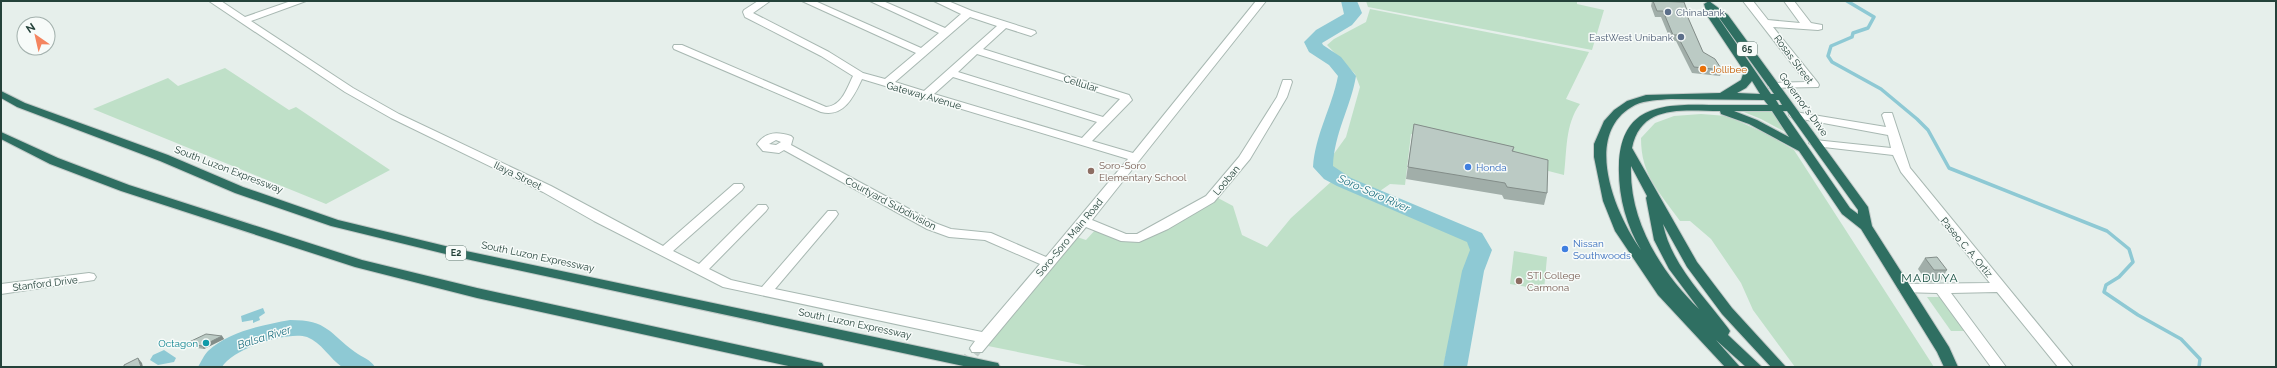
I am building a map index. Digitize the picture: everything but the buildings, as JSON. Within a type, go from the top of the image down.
[{"type":"highway","name":"Governor's Drive","points":[[1708,2],[1713,17],[1750,69],[1771,91],[1781,97],[1792,112],[1846,211],[1866,226],[1944,350],[1958,367]]},
{"type":"highway","name":"Governor's Drive","points":[[1708,2],[1724,17],[1771,91],[1777,108],[1810,146]]},
{"type":"highway","points":[[1716,96],[1735,90],[1744,84],[1749,78],[1750,69]]},
{"type":"highway","points":[[1733,367],[1663,292],[1627,240],[1609,201],[1599,150],[1601,137],[1608,123],[1625,106],[1655,97],[1716,96],[1771,91]]},
{"type":"highway","name":"South Luzon Expressway","points":[[1,94],[21,105],[164,158],[239,190],[335,223],[466,255],[993,367]]},
{"type":"highway","points":[[1755,367],[1733,345],[1703,321],[1678,294],[1644,244],[1632,216],[1624,188],[1623,175],[1626,148],[1628,136],[1636,124],[1656,112],[1676,108],[1777,108],[1792,112]]},
{"type":"highway","points":[[1700,108],[1743,118],[1810,146]]},
{"type":"highway","points":[[1,135],[54,161],[125,188],[360,264],[477,293],[816,367]]},
{"type":"highway","points":[[1626,148],[1651,189],[1671,229],[1713,292],[1727,311],[1779,367]]},
{"type":"highway","points":[[1651,189],[1660,240],[1674,266],[1733,345]]},
{"type":"highway","name":"Governor's Drive","points":[[1944,350],[1951,367]]},
{"type":"street","name":"Ilaya Street","points":[[214,1],[349,90],[395,116],[547,189],[664,252],[728,284],[839,308]]},
{"type":"street","points":[[245,20],[301,1]]},
{"type":"street","name":"Gateway Avenue","points":[[765,1],[751,8],[748,15],[825,54],[859,75],[925,96],[1084,142],[1104,150],[1134,157]]},
{"type":"street","points":[[808,1],[922,52]]},
{"type":"street","points":[[875,1],[945,32]]},
{"type":"street","points":[[939,1],[968,13],[1031,33]]},
{"type":"street","name":"Soro-Soro Main Road","points":[[839,308],[981,343],[1047,262],[1084,220],[1261,1]]},
{"type":"street","name":"Rosas Street","points":[[1748,1],[1814,85],[1771,91]]},
{"type":"street","points":[[1789,1],[1808,26]]},
{"type":"street","points":[[886,84],[968,13]]},
{"type":"street","points":[[1766,23],[1818,27]]},
{"type":"street","points":[[925,96],[977,51],[1004,25]]},
{"type":"street","points":[[678,47],[825,110],[832,111],[843,105],[859,75]]},
{"type":"street","name":"Cellular","points":[[977,51],[1125,97],[1126,100],[1084,142]]},
{"type":"street","points":[[951,73],[1105,121]]},
{"type":"street","name":"Looban","points":[[1084,220],[1125,238],[1139,238],[1164,226],[1210,199],[1244,159],[1282,97],[1287,82]]},
{"type":"street","points":[[1792,112],[1892,132]]},
{"type":"street","name":"Paseo C. A. Ortiz","points":[[1888,115],[1898,152],[1905,169],[1920,191],[2066,367]]},
{"type":"street","name":"Courtyard Subdivision","points":[[785,146],[931,226],[949,233],[987,236],[1047,262]]},
{"type":"street","points":[[1810,146],[1898,152]]},
{"type":"street","points":[[664,252],[738,187]]},
{"type":"street","points":[[700,270],[762,208]]},
{"type":"street","points":[[765,292],[832,214]]},
{"type":"street","name":"Stanford Drive","points":[[1,288],[89,277]]},
{"type":"street","points":[[1905,289],[2000,287]]},
{"type":"street","points":[[1940,288],[1999,367]]},
{"type":"green space","points":[[1366,1],[1577,1],[1577,4],[1604,10],[1592,50],[1368,7]]},
{"type":"green space","points":[[1370,9],[1589,52],[1566,99],[1580,104],[1575,112],[1569,129],[1564,175],[1513,162],[1515,157],[1411,134],[1405,185],[1390,184],[1380,191],[1343,176],[1332,167],[1333,155],[1346,137],[1360,87],[1355,74],[1327,45],[1334,39],[1366,22]]},
{"type":"green space","points":[[225,68],[289,110],[296,107],[390,170],[326,204],[93,109],[168,78],[178,86]]},
{"type":"green space","points":[[1739,110],[1775,111],[1791,135],[1761,119]]},
{"type":"green space","points":[[1701,114],[1727,116],[1769,135],[1794,150],[1934,367],[1795,367],[1753,310],[1741,283],[1711,239],[1690,221],[1680,221],[1658,192],[1644,163],[1641,138],[1655,123],[1674,116]]},
{"type":"green space","points":[[1332,181],[1472,243],[1443,367],[1092,367],[988,346],[1074,236],[1086,240],[1097,228],[1126,240],[1179,220],[1218,198],[1233,206],[1242,235],[1267,247],[1291,218]]},
{"type":"green space","points":[[1514,251],[1547,257],[1544,290],[1510,284]]},
{"type":"green space","points":[[1927,297],[1944,297],[1969,331],[1951,331]]},
{"type":"water","points":[[263,308],[265,313],[259,317],[260,320],[253,323],[253,320],[242,322],[241,316]]},
{"type":"water","points":[[164,350],[176,358],[174,362],[158,365],[150,360],[153,355]]},
{"type":"waterway","name":"Soro-Soro River","points":[[1349,1],[1354,13],[1350,18],[1346,22],[1322,33],[1313,42],[1315,48],[1335,61],[1347,76],[1342,99],[1325,146],[1323,167],[1331,175],[1344,182],[1475,238],[1481,250],[1473,271],[1455,367]]},
{"type":"waterway","points":[[1847,1],[1874,17],[1868,28],[1853,33],[1852,37],[1831,46],[1828,56],[1832,62],[1881,89],[1917,119],[1928,130],[1949,168],[2107,231],[2129,249],[2133,262],[2119,277],[2106,285],[2104,292],[2138,315],[2181,339],[2200,359],[2199,367]]},
{"type":"waterway","name":"Balsa River","points":[[210,367],[215,358],[240,342],[274,331],[305,328],[322,335],[348,359],[363,367]]},
{"type":"tunnel","points":[[962,367],[977,348]]},
{"type":"place","name":"Chinabank","points":[[1668,12]]},
{"type":"place","name":"EastWest Unibank","points":[[1681,37]]},
{"type":"place","name":"Jollibee","points":[[1703,69]]},
{"type":"place","name":"Honda","points":[[1468,167]]},
{"type":"place","name":"Soro-Soro Elementary School","points":[[1091,171]]},
{"type":"place","name":"Nissan Southwoods","points":[[1565,249]]},
{"type":"place","name":"STI College Carmona","points":[[1519,281]]},
{"type":"place","name":"Octagon","points":[[206,343]]},
{"type":"district","name":"MADUYA","points":[[1930,278]]}]
